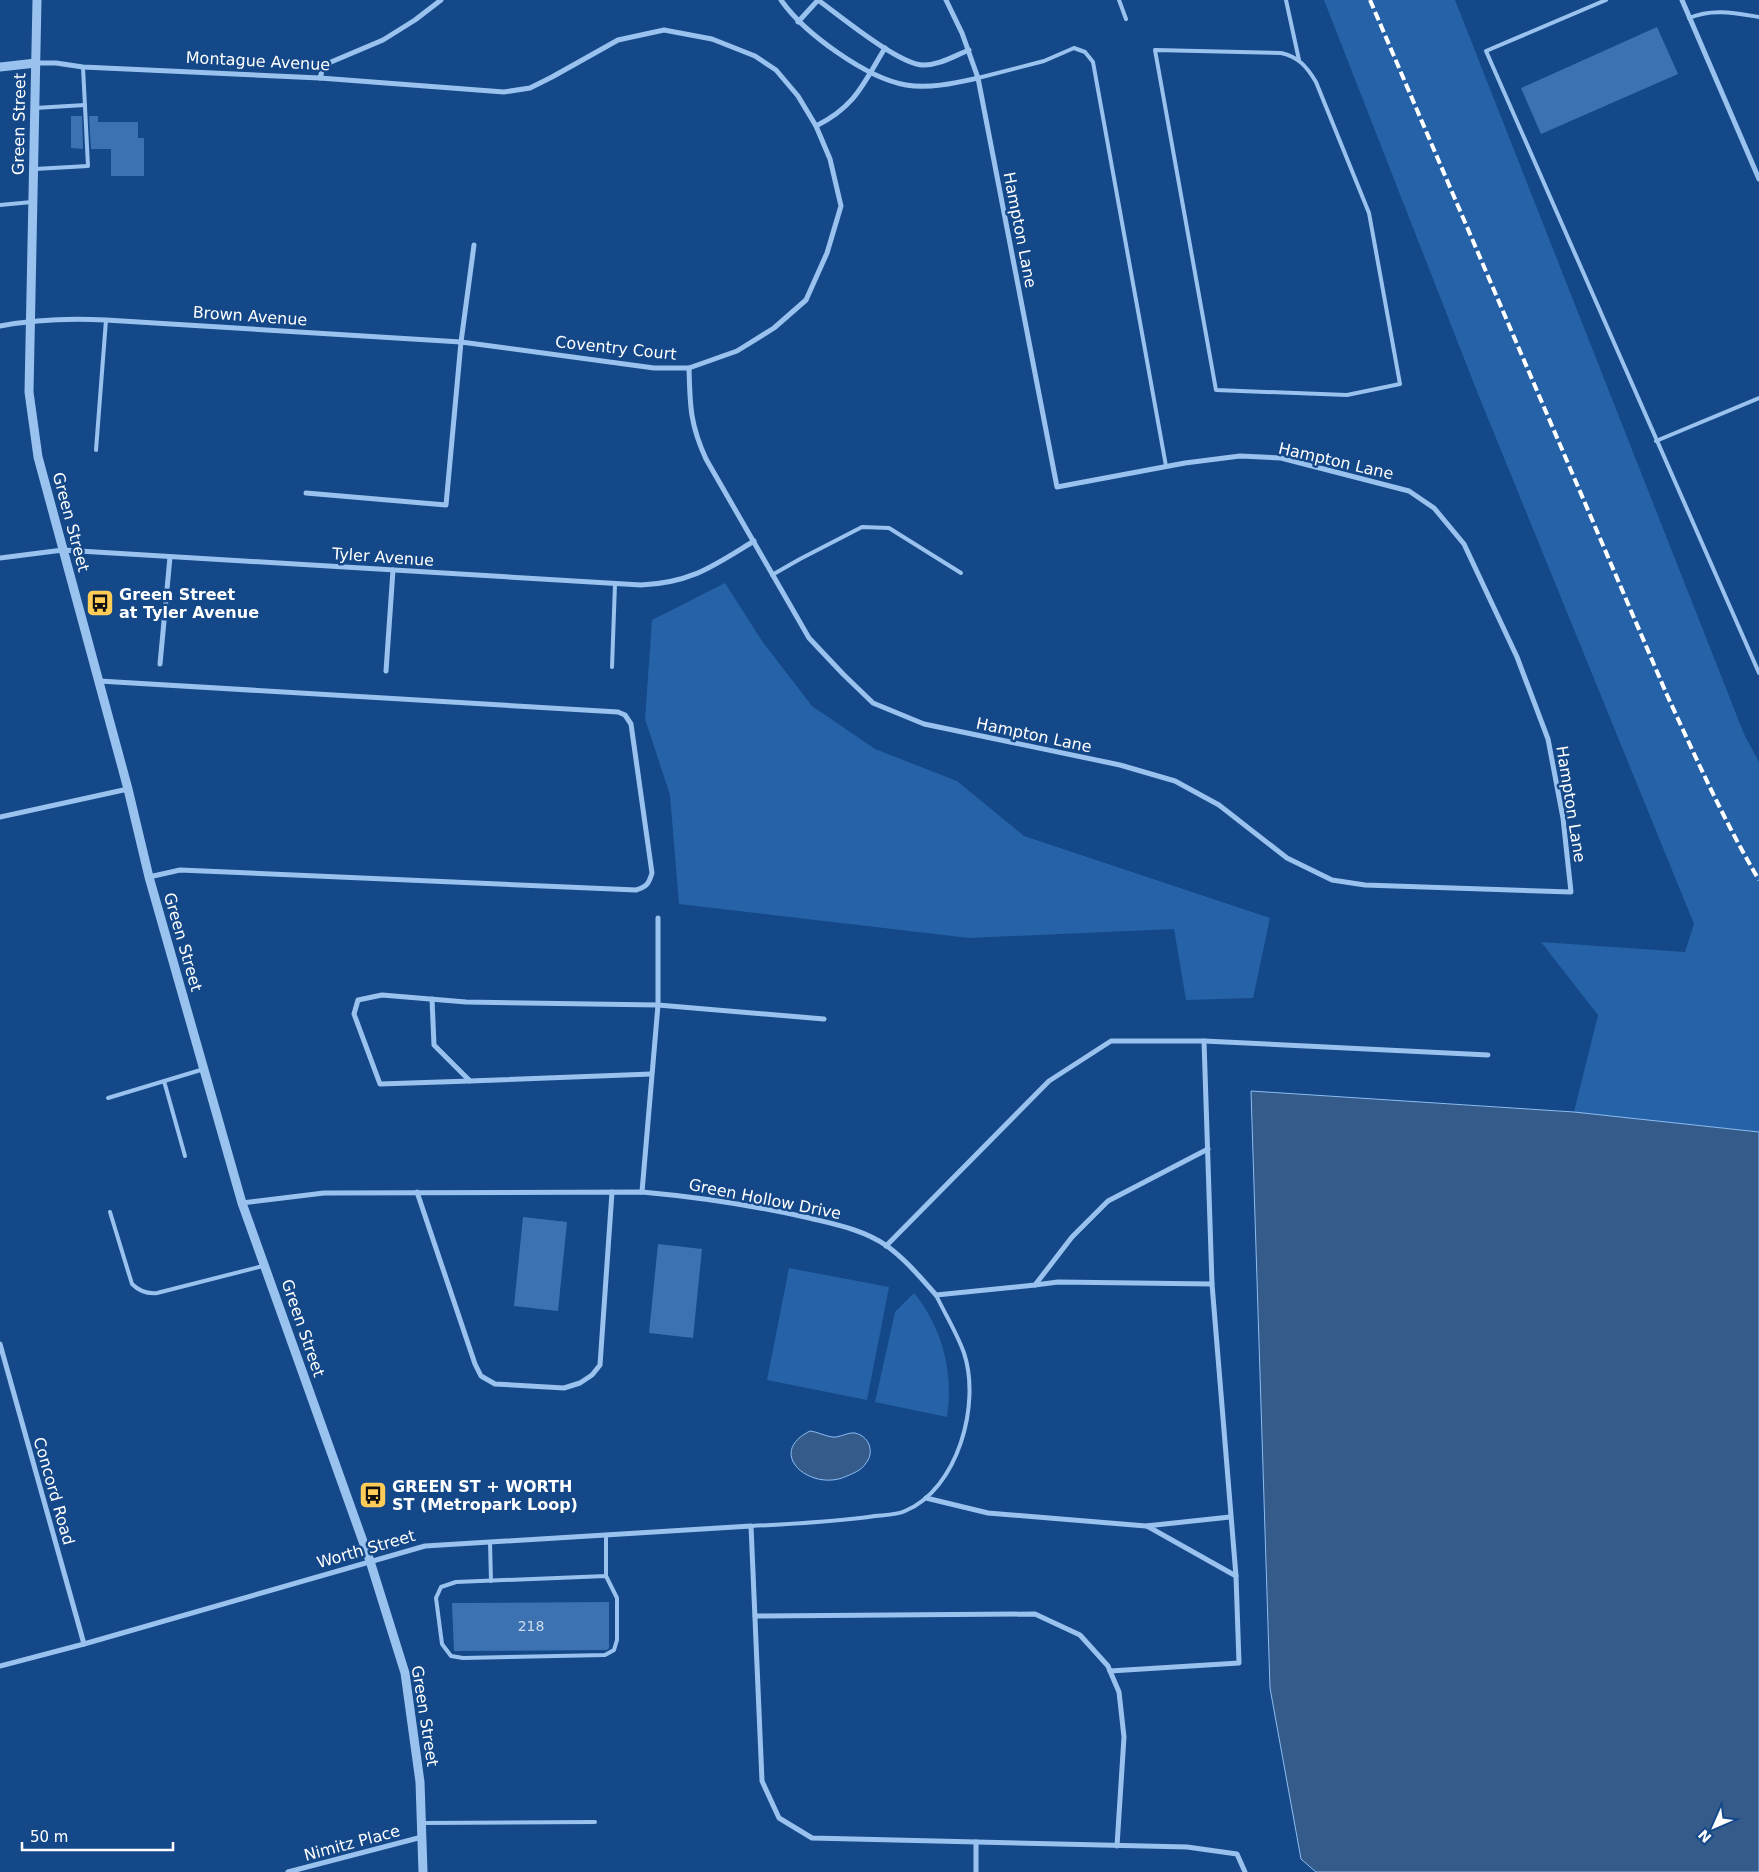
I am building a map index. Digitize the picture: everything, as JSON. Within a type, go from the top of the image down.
[{"type":"street","name":"Green Street","points":[[37,0],[29,392],[38,457],[128,789],[149,877],[242,1203],[370,1561],[406,1673],[420,1782],[423,1872]]},
{"type":"street","points":[[320,78],[322,71],[331,62],[383,40],[415,20],[441,0]]},
{"type":"street","points":[[781,0],[798,22],[816,37],[870,72],[892,81],[921,86],[978,78]]},
{"type":"street","points":[[798,22],[818,0],[885,48],[903,59],[920,65],[938,62],[969,50]]},
{"type":"street","name":"Hampton Lane","points":[[689,368],[690,413],[696,438],[706,459],[809,638],[873,702],[924,724],[1120,765],[1175,781],[1218,806],[1287,858],[1332,880],[1365,885],[1571,892],[1563,818],[1548,739],[1517,657],[1464,544],[1434,508],[1409,491],[1281,458],[1240,456],[1166,466],[1056,487],[978,78],[969,50],[946,0]]},
{"type":"street","points":[[1682,0],[1759,179]]},
{"type":"street","name":"Coventry Court","points":[[498,347],[654,368],[689,368],[737,351],[774,328],[806,300],[827,253],[841,206],[830,159],[816,126],[808,110],[788,83],[776,70],[762,61],[712,39],[664,30],[618,40],[530,88],[515,91]]},
{"type":"street","points":[[816,126],[840,112],[850,103],[885,48]]},
{"type":"street","name":"Montague Avenue","points":[[0,68],[36,63],[56,63],[83,67],[320,78],[515,91]]},
{"type":"street","points":[[306,493],[446,505],[461,342],[474,245]]},
{"type":"street","name":"Brown Avenue","points":[[0,326],[29,321],[70,318],[461,342],[498,347]]},
{"type":"street","name":"Tyler Avenue","points":[[0,558],[64,550],[656,585],[681,581],[703,572],[754,541]]},
{"type":"street","points":[[160,664],[170,557]]},
{"type":"street","points":[[386,671],[393,570]]},
{"type":"street","points":[[98,682],[618,712],[625,715],[630,724],[652,873],[649,883],[644,888],[636,890],[180,870],[149,877]]},
{"type":"street","points":[[0,817],[128,789]]},
{"type":"street","points":[[642,1192],[658,1005],[658,918]]},
{"type":"street","points":[[651,1074],[380,1084],[354,1014],[358,1000],[382,995],[466,1002],[658,1005],[824,1019]]},
{"type":"street","points":[[432,999],[434,1045],[470,1081]]},
{"type":"street","points":[[886,1246],[1049,1081],[1111,1041],[1204,1041],[1488,1055]]},
{"type":"street","points":[[1110,1671],[1239,1663],[1236,1576],[1212,1284],[1204,1041]]},
{"type":"street","points":[[1035,1285],[1072,1237],[1108,1201],[1208,1149]]},
{"type":"street","points":[[416,1192],[475,1364],[481,1376],[495,1384],[564,1388],[580,1383],[592,1375],[600,1365],[612,1192]]},
{"type":"street","name":"Green Hollow Drive","points":[[242,1203],[324,1193],[642,1192],[690,1196],[787,1213],[851,1228],[886,1246],[914,1270],[936,1295]]},
{"type":"street","points":[[936,1295],[1058,1282],[1212,1284]]},
{"type":"street","name":"Concord Road","points":[[0,1344],[84,1644]]},
{"type":"street","points":[[926,1498],[988,1513],[1146,1526],[1230,1517]]},
{"type":"street","points":[[751,1526],[762,1781],[779,1818],[812,1838],[1187,1848],[1237,1854],[1245,1872]]},
{"type":"street","name":"Worth Street","points":[[0,1666],[84,1644],[425,1546],[751,1526]]},
{"type":"street","points":[[1146,1526],[1236,1576]]},
{"type":"street","points":[[755,1616],[1035,1614],[1080,1635],[1108,1666],[1119,1692],[1124,1737],[1117,1846]]},
{"type":"street","name":"Nimitz Place","points":[[288,1872],[422,1837]]},
{"type":"street","points":[[976,1842],[976,1872]]},
{"type":"lane","points":[[1119,0],[1126,19]]},
{"type":"lane","points":[[1286,0],[1299,60],[1316,82],[1369,213],[1400,384],[1347,395],[1216,390],[1155,50],[1281,53],[1291,55],[1299,60]]},
{"type":"lane","points":[[1606,0],[1486,51],[1759,673]]},
{"type":"lane","points":[[1689,18],[1705,12],[1721,11],[1759,17]]},
{"type":"lane","points":[[978,78],[1044,60],[1074,48],[1085,52],[1093,62],[1166,466]]},
{"type":"lane","points":[[33,169],[88,166],[83,67]]},
{"type":"lane","points":[[35,108],[85,106]]},
{"type":"lane","points":[[0,205],[32,202]]},
{"type":"lane","points":[[96,450],[106,320]]},
{"type":"lane","points":[[1656,441],[1759,398]]},
{"type":"lane","points":[[772,575],[862,527],[889,528],[961,573]]},
{"type":"lane","points":[[612,667],[615,584]]},
{"type":"lane","points":[[108,1098],[204,1069]]},
{"type":"lane","points":[[164,1081],[185,1156]]},
{"type":"lane","points":[[110,1212],[132,1284],[144,1292],[151,1294],[265,1266]]},
{"type":"lane","points":[[751,1526],[844,1521],[904,1512],[926,1498],[945,1476],[962,1440],[968,1416],[969,1391],[964,1354],[936,1295]]},
{"type":"lane","points":[[606,1535],[606,1576],[617,1598],[617,1640],[614,1650],[605,1655],[463,1658],[452,1656],[442,1644],[436,1598],[441,1587],[456,1582],[606,1576]]},
{"type":"lane","points":[[490,1542],[491,1581]]},
{"type":"lane","points":[[421,1823],[595,1822]]},
{"type":"shaded area","points":[[1324,0],[1455,0],[1744,734],[1759,762],[1759,1132],[1574,1112],[1598,1015],[1541,942],[1685,952],[1694,924],[1478,394]]},
{"type":"shaded area","points":[[725,583],[762,641],[812,706],[875,749],[957,781],[1024,836],[1270,918],[1253,998],[1186,1000],[1174,929],[969,938],[679,904],[670,795],[645,719],[652,620]]},
{"type":"shaded area","points":[[1251,1091],[1574,1112],[1759,1132],[1759,1872],[1316,1872],[1301,1859],[1270,1688]]},
{"type":"shaded area","points":[[789,1268],[889,1287],[867,1400],[767,1380]]},
{"type":"shaded area","points":[[914,1293],[932,1321],[944,1351],[949,1384],[947,1417],[875,1402],[895,1312]]},
{"type":"shaded area","points":[[810,1431],[832,1437],[852,1433],[860,1435],[864,1437],[869,1445],[869,1459],[858,1471],[833,1480],[820,1479],[808,1475],[798,1468],[792,1460],[791,1450],[797,1440]]},
{"type":"building","points":[[1657,27],[1678,74],[1541,134],[1521,88]]},
{"type":"building","points":[[71,116],[82,116],[83,149],[71,148]]},
{"type":"building","points":[[89,116],[98,116],[98,122],[138,122],[138,138],[144,138],[144,176],[111,176],[111,149],[91,149]]},
{"type":"building","points":[[523,1217],[567,1222],[558,1311],[514,1306]]},
{"type":"building","points":[[658,1244],[702,1249],[693,1338],[649,1333]]},
{"type":"building","points":[[609,1602],[609,1648],[607,1650],[454,1651],[452,1603]]},
{"type":"railway","points":[[1370,0],[1667,695],[1722,812],[1759,880]]},
{"type":"place","name":"Green Street at Tyler Avenue","points":[[100,603]]},
{"type":"place","name":"GREEN ST + WORTH ST (Metropark Loop)","points":[[373,1495]]}]
